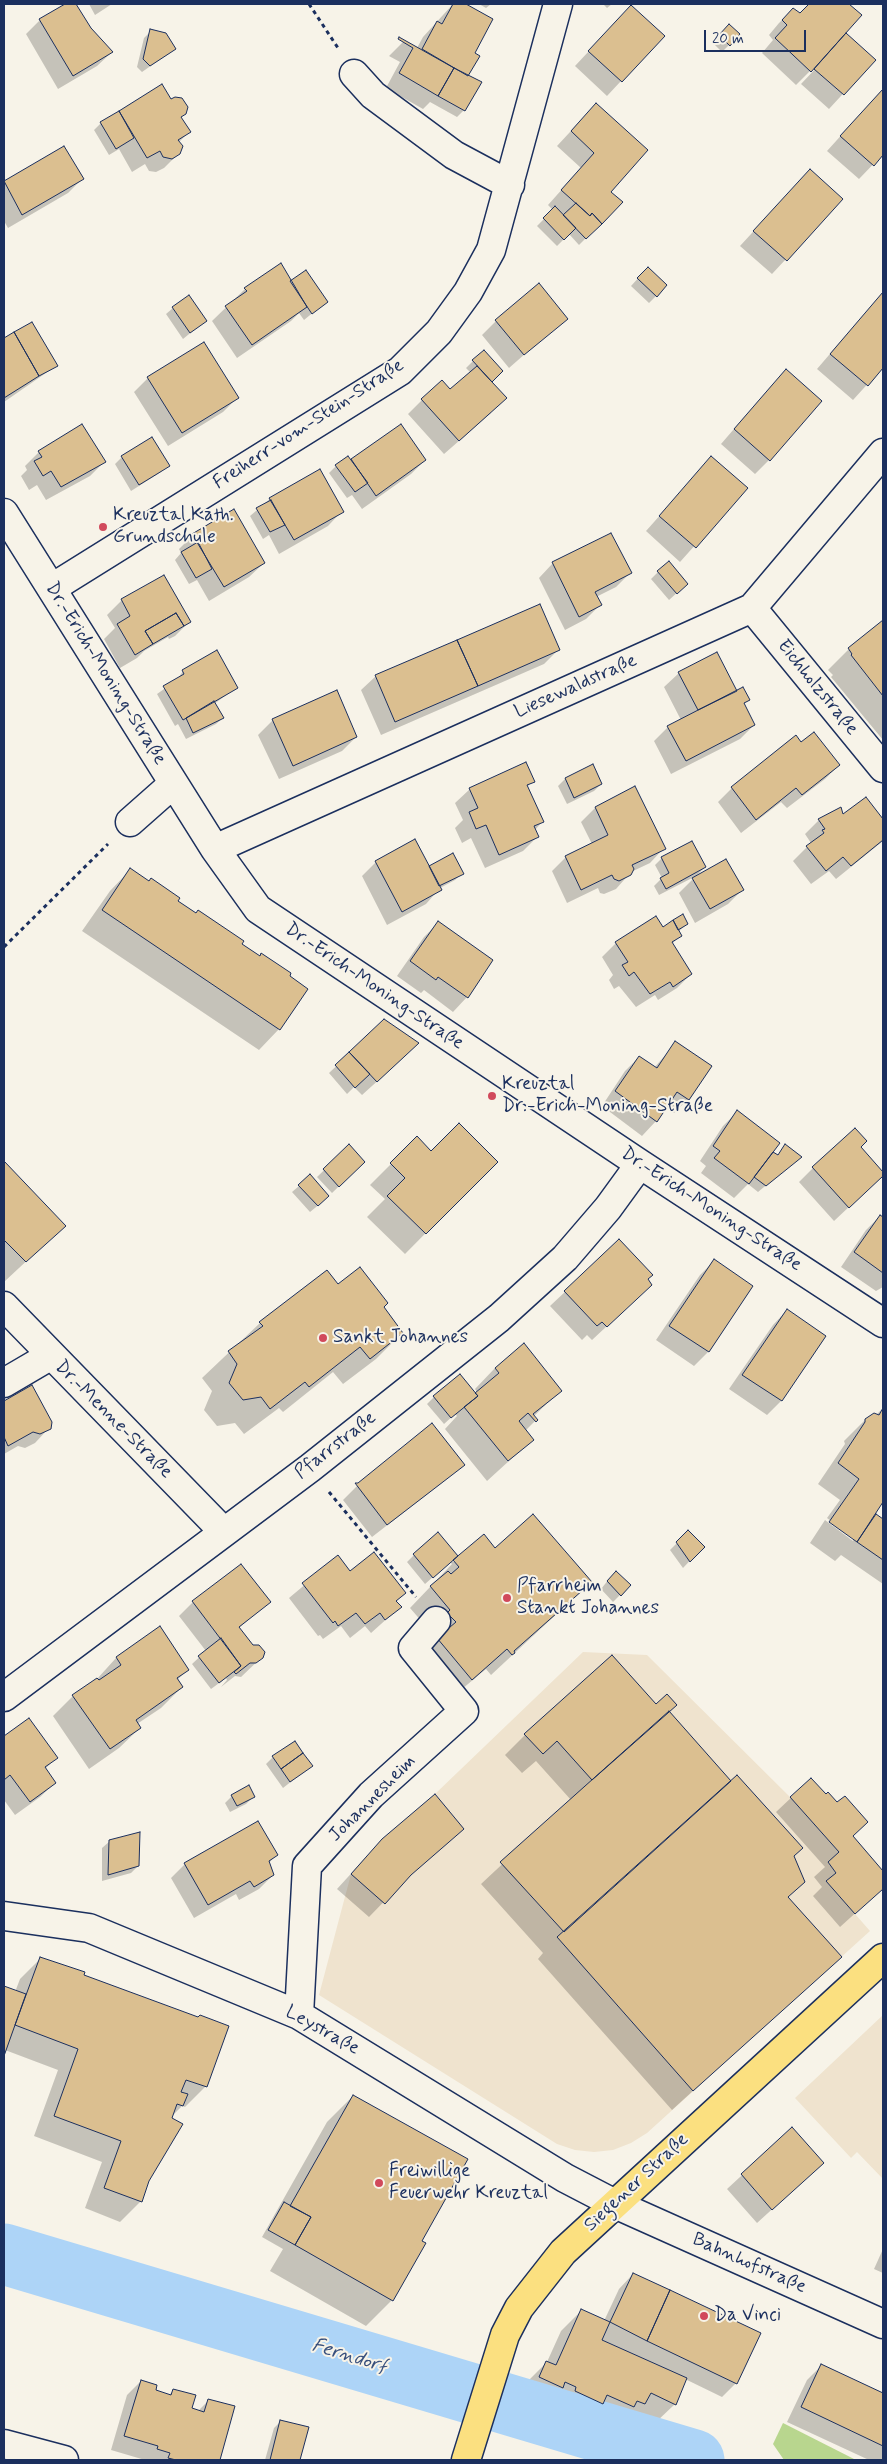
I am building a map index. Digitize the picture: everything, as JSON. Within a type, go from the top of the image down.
[{"type":"main road","name":"Siegener Straße","points":[[467,2455],[493,2370],[519,2308],[563,2252],[883,1958]]},
{"type":"street","name":"Freiherr-vom-Stein-Straße","points":[[52,588],[400,371],[439,332],[468,292],[491,250],[558,4]]},
{"type":"street","points":[[354,74],[373,96],[454,155],[510,185]]},
{"type":"street","name":"Liesewaldstraße","points":[[215,849],[752,608],[883,453]]},
{"type":"street","name":"Dr.-Erich-Moning-Straße","points":[[4,513],[173,784],[215,849],[258,909],[640,1164],[883,1323]]},
{"type":"street","name":"Eichholzstraße","points":[[752,608],[883,768]]},
{"type":"street","points":[[130,822],[173,784]]},
{"type":"street","name":"Pfarrstraße","points":[[4,1697],[310,1468],[499,1318],[565,1258],[608,1208],[640,1164]]},
{"type":"street","name":"Dr.-Menne-Straße","points":[[4,1306],[50,1356],[224,1532]]},
{"type":"street","points":[[4,1383],[50,1356]]},
{"type":"street","name":"Johannesheim","points":[[300,2015],[307,1866],[371,1795],[464,1711],[414,1648],[436,1620]]},
{"type":"street","name":"Leystraße","points":[[4,1916],[89,1928],[300,2015],[565,2178],[615,2204]]},
{"type":"street","name":"Bahnhofstraße","points":[[615,2204],[883,2324]]},
{"type":"street","points":[[4,2444],[64,2460]]},
{"type":"path","points":[[309,4],[354,74]]},
{"type":"path","points":[[4,947],[130,822]]},
{"type":"path","points":[[310,1468],[436,1620]]},
{"type":"shaded area","points":[[583,1652],[647,1655],[790,1797],[839,1852],[828,1862],[836,1873],[827,1882],[870,1931],[647,2133],[631,2143],[613,2150],[594,2152],[575,2150],[557,2144],[319,1995],[351,1874],[382,1839],[435,1794]]},
{"type":"shaded area","points":[[883,2015],[883,2179],[857,2152],[851,2158],[795,2098]]},
{"type":"green space","points":[[783,2423],[856,2460],[784,2460],[773,2444]]},
{"type":"building","points":[[65,4],[76,4],[91,28],[113,52],[73,76],[39,19]]},
{"type":"building","points":[[453,4],[466,4],[493,19],[475,53],[480,56],[468,76],[422,49],[437,21],[442,24]]},
{"type":"building","points":[[809,4],[849,4],[862,15],[811,72],[775,38],[787,25],[782,20],[793,8],[800,13]]},
{"type":"building","points":[[631,5],[665,36],[622,82],[588,51]]},
{"type":"building","points":[[729,24],[740,34],[730,46],[719,35]]},
{"type":"building","points":[[150,29],[166,33],[176,49],[150,66],[143,59]]},
{"type":"building","points":[[846,33],[876,60],[844,95],[814,69]]},
{"type":"building","points":[[399,37],[454,68],[438,96],[399,73],[413,48],[398,39]]},
{"type":"building","points":[[454,68],[482,82],[465,111],[438,96]]},
{"type":"building","points":[[162,84],[171,99],[175,97],[182,98],[188,107],[186,114],[181,117],[191,132],[178,140],[183,146],[180,154],[172,159],[163,157],[160,151],[147,158],[119,111]]},
{"type":"building","points":[[883,89],[883,155],[874,166],[840,136]]},
{"type":"building","points":[[596,103],[648,150],[611,192],[623,202],[602,224],[592,213],[590,216],[561,190],[594,153],[571,131]]},
{"type":"building","points":[[119,111],[134,138],[116,149],[100,122]]},
{"type":"building","points":[[64,146],[84,179],[22,215],[4,181]]},
{"type":"building","points":[[810,169],[843,199],[787,261],[753,231]]},
{"type":"building","points":[[576,203],[590,216],[592,213],[602,224],[586,239],[563,215]]},
{"type":"building","points":[[555,206],[576,228],[564,240],[543,218]]},
{"type":"building","points":[[281,263],[307,307],[252,345],[225,306],[247,291],[244,288]]},
{"type":"building","points":[[648,267],[667,285],[657,297],[637,278]]},
{"type":"building","points":[[306,270],[328,302],[312,314],[290,281]]},
{"type":"building","points":[[539,283],[568,319],[524,355],[495,320]]},
{"type":"building","points":[[883,292],[883,368],[868,386],[830,354]]},
{"type":"building","points":[[189,295],[207,321],[190,333],[172,307]]},
{"type":"building","points":[[32,322],[58,366],[39,376],[14,332]]},
{"type":"building","points":[[14,332],[39,376],[4,398],[4,338]]},
{"type":"building","points":[[204,342],[239,398],[182,433],[147,377]]},
{"type":"building","points":[[484,350],[503,371],[492,382],[472,360]]},
{"type":"building","points":[[477,366],[507,398],[459,441],[421,399],[442,380],[450,389]]},
{"type":"building","points":[[786,369],[822,401],[770,461],[734,429]]},
{"type":"building","points":[[82,424],[106,462],[61,487],[51,471],[43,476],[34,461],[42,457],[38,451]]},
{"type":"building","points":[[401,424],[426,460],[376,496],[351,459]]},
{"type":"building","points":[[152,437],[170,466],[139,485],[121,456]]},
{"type":"building","points":[[348,456],[368,483],[355,492],[335,465]]},
{"type":"building","points":[[711,456],[748,488],[696,548],[659,516]]},
{"type":"building","points":[[320,469],[344,512],[294,540],[269,498]]},
{"type":"building","points":[[271,500],[285,525],[270,532],[256,508]]},
{"type":"building","points":[[234,509],[265,563],[224,587],[192,534]]},
{"type":"building","points":[[611,533],[632,573],[595,592],[602,605],[579,617],[552,562]]},
{"type":"building","points":[[198,542],[212,569],[196,578],[181,552]]},
{"type":"building","points":[[669,561],[688,584],[677,594],[657,571]]},
{"type":"building","points":[[164,575],[191,622],[184,626],[176,613],[145,631],[153,644],[135,655],[117,624],[130,616],[121,599]]},
{"type":"building","points":[[540,604],[560,650],[478,686],[457,640]]},
{"type":"building","points":[[176,613],[184,626],[153,644],[145,631]]},
{"type":"building","points":[[883,620],[883,696],[851,655],[848,648]]},
{"type":"building","points":[[457,640],[478,686],[395,722],[375,675]]},
{"type":"building","points":[[217,650],[238,688],[183,720],[163,686],[184,674],[182,670]]},
{"type":"building","points":[[717,652],[737,691],[698,710],[678,672]]},
{"type":"building","points":[[743,687],[750,700],[744,703],[755,725],[686,761],[667,726]]},
{"type":"building","points":[[337,690],[357,737],[293,766],[272,719]]},
{"type":"building","points":[[214,701],[224,718],[193,733],[186,718]]},
{"type":"building","points":[[814,732],[840,765],[802,795],[796,788],[756,820],[731,787],[796,735],[801,742]]},
{"type":"building","points":[[526,762],[535,782],[527,785],[544,822],[534,826],[539,837],[499,855],[486,825],[476,829],[469,812],[478,808],[469,788]]},
{"type":"building","points":[[593,764],[602,784],[574,798],[565,778]]},
{"type":"building","points":[[635,786],[666,849],[632,865],[634,869],[631,875],[619,881],[614,879],[612,875],[581,890],[565,856],[608,835],[595,807]]},
{"type":"building","points":[[866,797],[883,819],[883,840],[851,866],[843,857],[826,871],[806,846],[824,833],[822,830],[825,829],[818,819],[841,807],[843,814]]},
{"type":"building","points":[[415,839],[442,890],[402,912],[375,861]]},
{"type":"building","points":[[692,841],[706,867],[666,889],[660,878],[669,873],[661,857]]},
{"type":"building","points":[[453,853],[464,874],[439,886],[429,866]]},
{"type":"building","points":[[726,859],[744,890],[710,909],[692,878]]},
{"type":"building","points":[[130,868],[149,881],[151,878],[180,898],[178,901],[196,913],[198,910],[244,941],[242,944],[260,956],[261,953],[291,973],[290,976],[308,989],[280,1030],[102,910]]},
{"type":"building","points":[[683,914],[688,924],[678,930],[673,920]]},
{"type":"building","points":[[656,916],[663,927],[673,920],[682,936],[672,942],[692,974],[673,987],[670,982],[650,994],[634,972],[629,976],[622,965],[628,962],[615,942]]},
{"type":"building","points":[[438,921],[493,960],[468,998],[438,977],[436,980],[410,961]]},
{"type":"building","points":[[384,1019],[419,1043],[377,1082],[349,1052]]},
{"type":"building","points":[[675,1041],[712,1066],[689,1100],[677,1092],[657,1122],[615,1091],[639,1056],[657,1068]]},
{"type":"building","points":[[349,1052],[370,1074],[355,1088],[335,1065]]},
{"type":"building","points":[[737,1110],[780,1143],[749,1184],[714,1158],[720,1151],[713,1146]]},
{"type":"building","points":[[459,1123],[498,1162],[426,1234],[387,1196],[405,1178],[390,1163],[417,1136],[431,1151]]},
{"type":"building","points":[[855,1128],[867,1141],[861,1147],[883,1172],[883,1176],[849,1208],[812,1167]]},
{"type":"building","points":[[349,1144],[365,1162],[339,1187],[323,1169]]},
{"type":"building","points":[[785,1144],[802,1157],[766,1186],[754,1177],[773,1152],[778,1155]]},
{"type":"building","points":[[4,1161],[66,1226],[26,1262],[4,1240]]},
{"type":"building","points":[[310,1174],[329,1196],[318,1206],[298,1185]]},
{"type":"building","points":[[880,1215],[883,1217],[883,1273],[854,1252]]},
{"type":"building","points":[[619,1239],[653,1275],[648,1279],[652,1285],[607,1327],[602,1322],[597,1326],[564,1291]]},
{"type":"building","points":[[714,1259],[753,1286],[709,1352],[669,1326]]},
{"type":"building","name":"Sankt Johannes","points":[[360,1267],[388,1303],[384,1307],[403,1333],[370,1359],[360,1347],[309,1387],[305,1382],[270,1409],[261,1397],[243,1400],[229,1383],[237,1364],[228,1351],[263,1326],[259,1322],[327,1270],[338,1284]]},
{"type":"building","points":[[787,1309],[826,1336],[782,1401],[742,1375]]},
{"type":"building","points":[[524,1343],[562,1391],[533,1414],[538,1420],[536,1422],[528,1413],[519,1421],[534,1440],[508,1461],[464,1407],[478,1396],[475,1393],[499,1373],[495,1368]]},
{"type":"building","points":[[460,1374],[478,1396],[451,1418],[433,1396]]},
{"type":"building","points":[[32,1385],[52,1422],[51,1429],[40,1434],[33,1432],[8,1446],[4,1437],[4,1401]]},
{"type":"building","points":[[883,1408],[883,1502],[857,1542],[829,1522],[859,1479],[838,1463],[865,1422],[865,1419],[874,1413],[879,1415]]},
{"type":"building","points":[[432,1423],[465,1465],[387,1525],[355,1483],[358,1483]]},
{"type":"building","name":"Pfarrheim Stankt Johannes","points":[[533,1514],[592,1582],[514,1651],[515,1653],[512,1655],[507,1649],[472,1680],[437,1638],[456,1622],[446,1614],[450,1610],[430,1586],[448,1571],[451,1574],[459,1567],[453,1560],[484,1534],[495,1548]]},
{"type":"building","points":[[876,1514],[883,1519],[883,1560],[857,1542]]},
{"type":"building","points":[[688,1530],[705,1547],[690,1562],[676,1542]]},
{"type":"building","points":[[438,1532],[458,1556],[433,1578],[413,1554]]},
{"type":"building","points":[[374,1552],[406,1593],[396,1601],[402,1607],[385,1620],[380,1613],[365,1624],[356,1613],[338,1626],[335,1621],[333,1623],[302,1583],[338,1555],[350,1571]]},
{"type":"building","points":[[241,1564],[271,1602],[239,1627],[253,1645],[259,1645],[265,1652],[263,1658],[256,1663],[250,1663],[236,1674],[234,1672],[241,1666],[192,1601]]},
{"type":"building","points":[[616,1571],[631,1585],[621,1596],[607,1581]]},
{"type":"building","points":[[160,1626],[189,1670],[177,1678],[183,1687],[136,1720],[141,1728],[110,1749],[72,1695],[121,1665],[116,1657]]},
{"type":"building","points":[[221,1638],[241,1666],[219,1683],[198,1656]]},
{"type":"building","points":[[612,1655],[656,1704],[667,1694],[677,1705],[592,1780],[557,1741],[543,1754],[524,1734]]},
{"type":"building","points":[[669,1711],[731,1781],[564,1932],[500,1862]]},
{"type":"building","points":[[29,1718],[58,1758],[45,1767],[56,1783],[30,1802],[10,1775],[4,1780],[4,1736]]},
{"type":"building","points":[[295,1741],[303,1753],[281,1769],[272,1756]]},
{"type":"building","points":[[303,1753],[313,1766],[290,1782],[281,1769]]},
{"type":"building","points":[[737,1775],[803,1848],[794,1856],[805,1882],[788,1897],[842,1957],[693,2091],[557,1937]]},
{"type":"building","points":[[811,1778],[826,1794],[828,1792],[837,1802],[845,1796],[868,1822],[853,1836],[883,1871],[883,1889],[855,1914],[826,1881],[836,1873],[828,1862],[839,1852],[790,1797]]},
{"type":"building","points":[[249,1785],[255,1797],[237,1806],[231,1795]]},
{"type":"building","points":[[435,1794],[464,1829],[411,1875],[385,1904],[351,1874],[382,1839]]},
{"type":"building","points":[[258,1821],[278,1855],[269,1861],[274,1875],[254,1887],[250,1881],[208,1905],[184,1863]]},
{"type":"building","points":[[140,1832],[139,1866],[108,1875],[109,1840]]},
{"type":"building","points":[[40,1957],[85,1972],[84,1975],[198,2017],[200,2015],[229,2026],[207,2087],[186,2080],[181,2092],[188,2094],[183,2106],[177,2104],[172,2118],[183,2124],[149,2181],[142,2202],[104,2188],[121,2141],[54,2116],[78,2049],[15,2025]]},
{"type":"building","points":[[4,1986],[26,1994],[4,2056]]},
{"type":"building","name":"Freiwillige Feuerwehr Kreuztal","points":[[353,2095],[468,2159],[422,2241],[426,2243],[393,2301],[295,2245],[311,2217],[290,2206]]},
{"type":"building","points":[[792,2127],[824,2163],[772,2210],[741,2174]]},
{"type":"building","points":[[284,2202],[311,2217],[295,2245],[268,2230]]},
{"type":"building","points":[[633,2273],[670,2290],[647,2341],[610,2322]]},
{"type":"building","points":[[670,2290],[761,2333],[737,2384],[647,2341]]},
{"type":"building","points":[[581,2309],[610,2322],[602,2340],[687,2378],[676,2405],[651,2393],[645,2404],[637,2401],[634,2407],[607,2395],[603,2404],[575,2391],[576,2387],[565,2382],[563,2388],[539,2377],[546,2361],[556,2365]]},
{"type":"building","points":[[821,2364],[883,2393],[883,2446],[801,2407]]},
{"type":"building","points":[[141,2380],[157,2385],[156,2390],[171,2395],[173,2389],[196,2395],[192,2408],[204,2412],[208,2399],[235,2406],[220,2460],[176,2460],[168,2458],[170,2453],[157,2449],[158,2446],[124,2436]]},
{"type":"building","points":[[280,2420],[309,2427],[300,2460],[270,2460]]},
{"type":"waterway","name":"Ferndorf","points":[[4,2254],[694,2460]]},
{"type":"place","name":"Kreuztal Kath. Grundschule","points":[[103,527]]},
{"type":"place","name":"Kreuztal Dr.-Erich-Moning-Straße","points":[[492,1096]]},
{"type":"place","name":"Sankt Johannes","points":[[323,1338]]},
{"type":"place","name":"Pfarrheim Stankt Johannes","points":[[507,1598]]},
{"type":"place","name":"Freiwillige Feuerwehr Kreuztal","points":[[379,2183]]},
{"type":"place","name":"Da Vinci","points":[[704,2316]]}]
